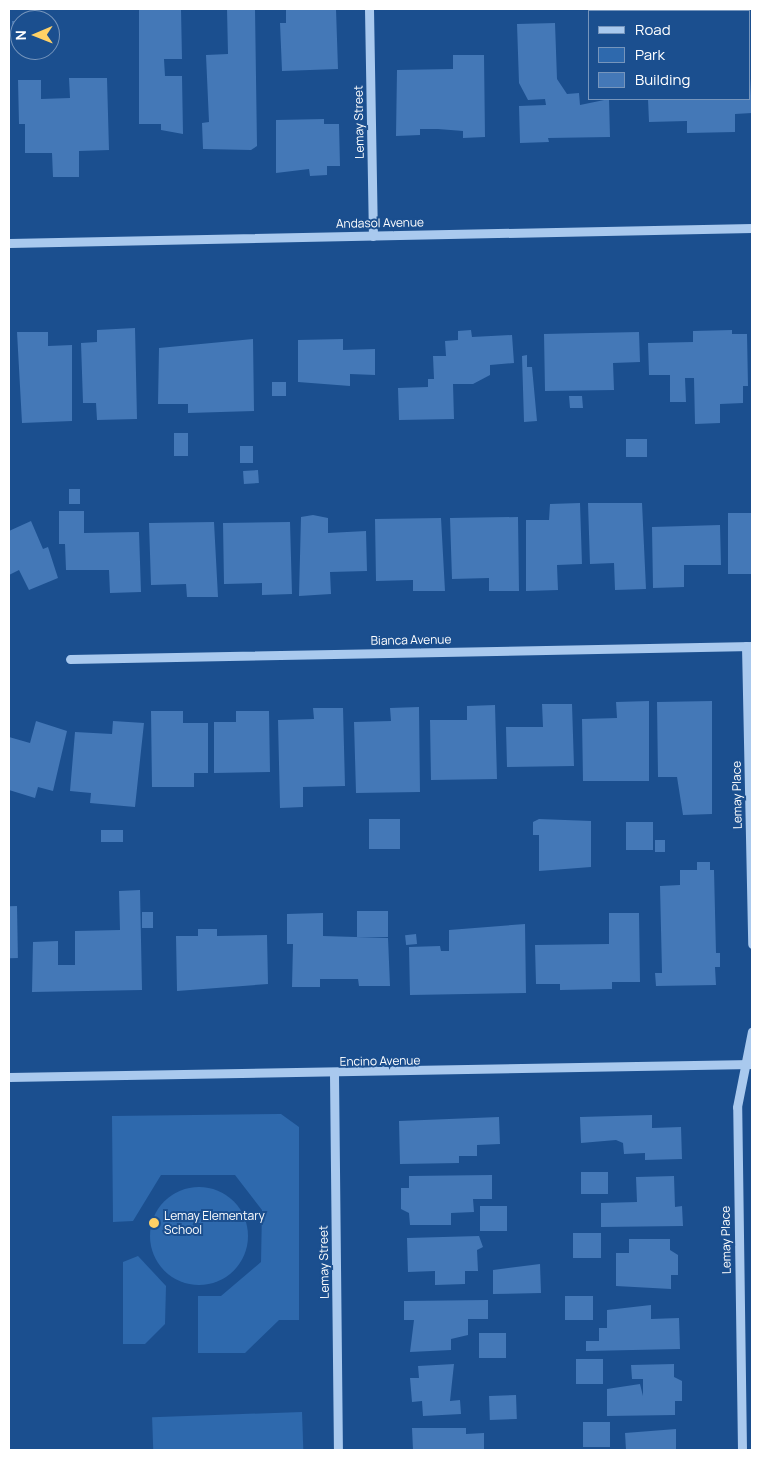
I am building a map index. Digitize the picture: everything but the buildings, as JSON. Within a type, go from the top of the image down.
[{"type":"street","name":"Lemay Street","points":[[369,9],[373,236]]},
{"type":"street","name":"Andasol Avenue","points":[[9,243],[752,228]]},
{"type":"street","name":"Bianca Avenue","points":[[70,659],[749,646]]},
{"type":"street","name":"Lemay Place","points":[[749,646],[752,944]]},
{"type":"street","name":"Lemay Place","points":[[742,1450],[736,1107],[749,1065],[752,1031]]},
{"type":"street","name":"Encino Avenue","points":[[9,1077],[334,1074],[749,1065]]},
{"type":"street","name":"Lemay Street","points":[[334,1074],[338,1450]]},
{"type":"green space","points":[[281,1114],[299,1127],[299,1320],[279,1320],[245,1353],[198,1353],[198,1296],[221,1296],[261,1262],[262,1210],[235,1175],[161,1175],[133,1221],[113,1222],[112,1116]]},
{"type":"green space","points":[[199,1187],[209,1188],[226,1195],[240,1209],[247,1226],[247,1246],[240,1263],[226,1277],[209,1284],[199,1285],[189,1284],[172,1277],[158,1263],[151,1246],[150,1236],[151,1226],[158,1209],[172,1195],[189,1188]]},
{"type":"green space","points":[[138,1256],[166,1286],[165,1324],[145,1344],[123,1344],[123,1262]]},
{"type":"green space","points":[[302,1412],[303,1450],[153,1450],[152,1417]]},
{"type":"place","name":"Lemay Elementary School","points":[[154,1223]]}]
